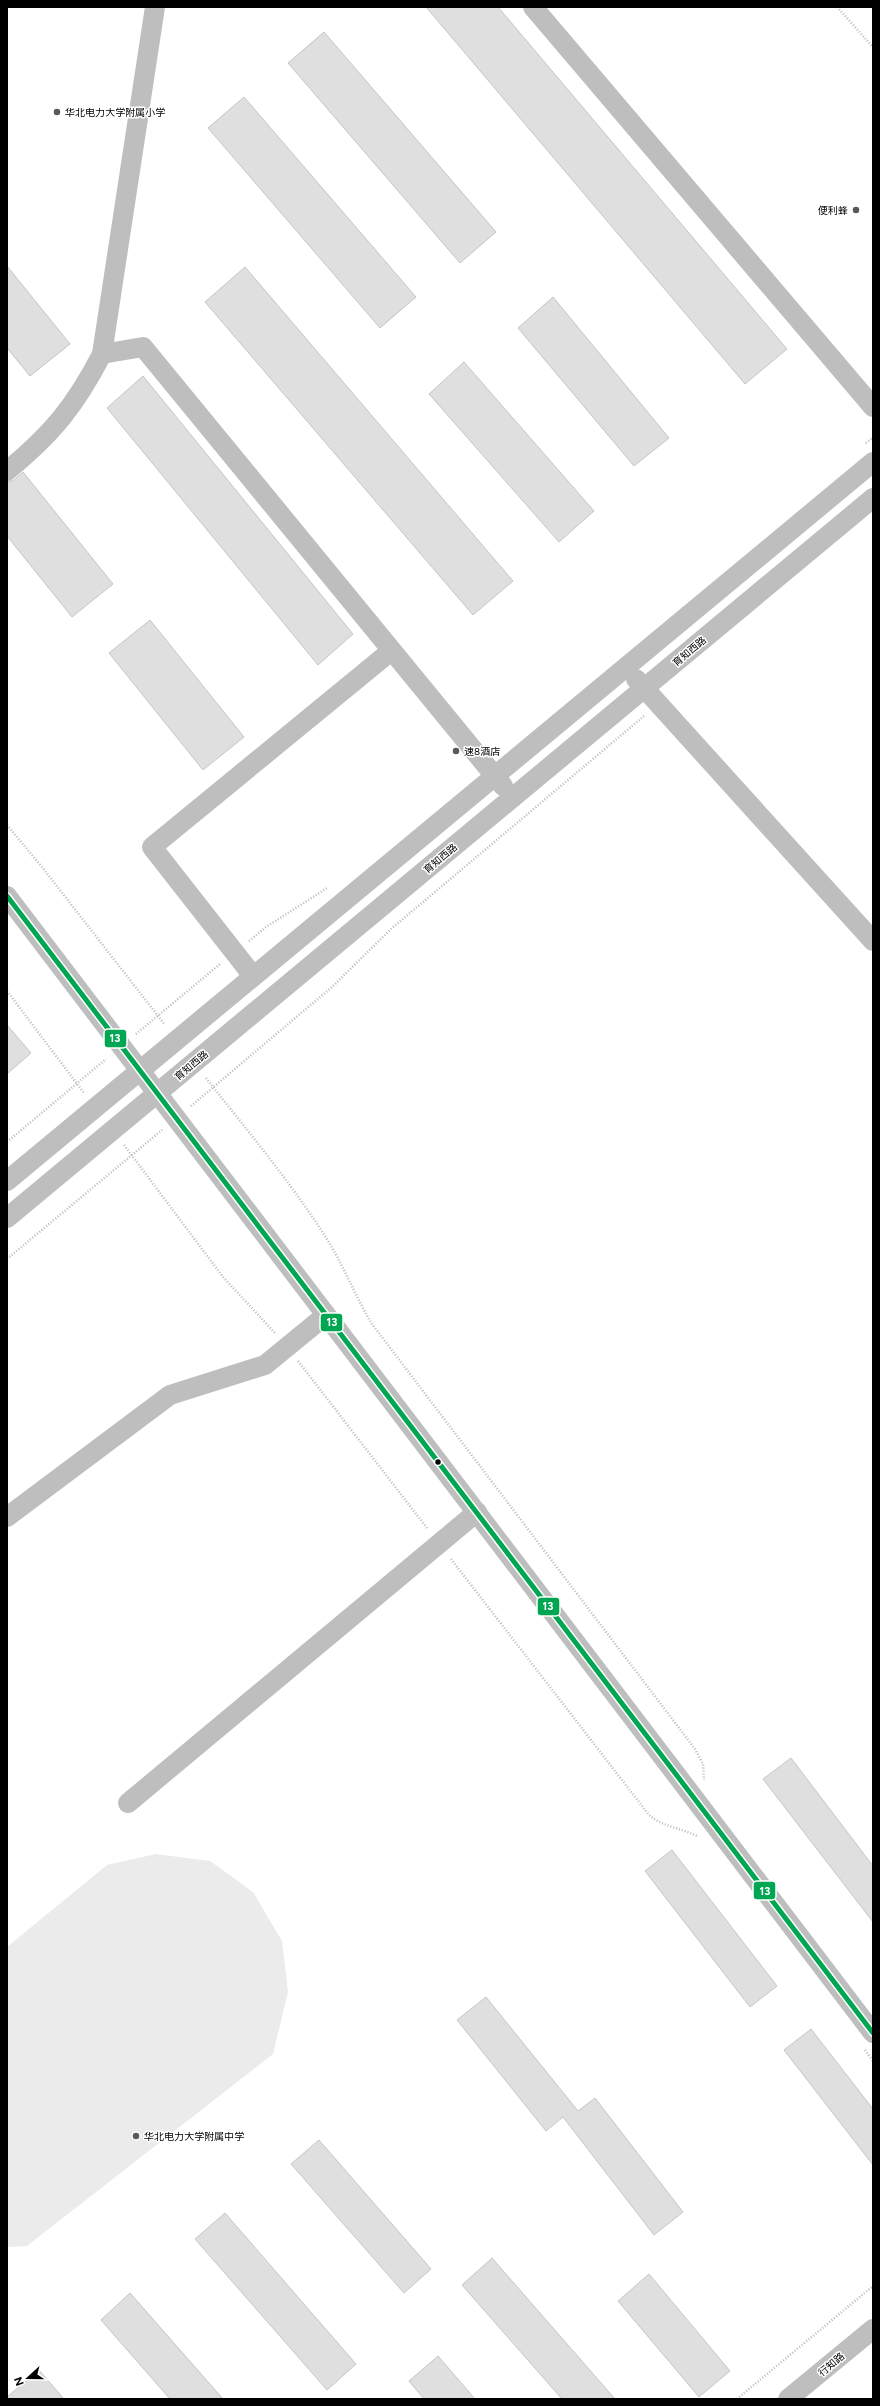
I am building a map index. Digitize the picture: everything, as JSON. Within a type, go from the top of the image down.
[{"type":"street","points":[[7,471],[59,423],[82,391],[102,354],[154,7]]},
{"type":"street","points":[[534,8],[873,407]]},
{"type":"street","points":[[102,354],[144,347],[512,798]]},
{"type":"street","points":[[7,1181],[625,667],[867,454]]},
{"type":"street","name":"育知西路","points":[[7,1218],[873,498]]},
{"type":"street","points":[[253,976],[152,847],[391,651]]},
{"type":"street","points":[[625,667],[873,941]]},
{"type":"street","points":[[7,896],[477,1512],[868,2041]]},
{"type":"street","points":[[7,1517],[170,1395],[265,1365],[326,1315]]},
{"type":"street","points":[[128,1803],[477,1512]]},
{"type":"street","name":"行知路","points":[[788,2399],[873,2328]]},
{"type":"path","points":[[837,7],[873,47]]},
{"type":"path","points":[[867,454],[873,437]]},
{"type":"path","points":[[225,1078],[332,987],[391,929],[658,704]]},
{"type":"path","points":[[7,825],[42,866],[150,1005]]},
{"type":"path","points":[[171,1005],[266,927],[331,885]]},
{"type":"path","points":[[7,991],[64,1067]]},
{"type":"path","points":[[7,1142],[65,1093]]},
{"type":"path","points":[[224,1101],[307,1208],[326,1238],[354,1293],[372,1324],[695,1749],[705,1771],[704,1786]]},
{"type":"path","points":[[7,1259],[119,1166]]},
{"type":"path","points":[[141,1168],[240,1298],[288,1347],[649,1815],[665,1825],[686,1830],[703,1840]]},
{"type":"path","points":[[868,2041],[873,2061]]},
{"type":"path","points":[[737,2399],[873,2286]]},
{"type":"shaded area","points":[[156,1854],[210,1861],[253,1892],[282,1941],[288,1992],[273,2054],[27,2246],[7,2247],[7,1947],[107,1865]]},
{"type":"building","points":[[426,7],[498,7],[787,349],[745,384]]},
{"type":"building","points":[[324,32],[496,232],[460,263],[288,63]]},
{"type":"building","points":[[244,97],[416,297],[380,328],[208,128]]},
{"type":"building","points":[[7,266],[70,344],[30,376],[7,348]]},
{"type":"building","points":[[245,267],[513,581],[473,615],[205,302]]},
{"type":"building","points":[[553,297],[669,438],[634,466],[518,328]]},
{"type":"building","points":[[464,362],[594,511],[559,542],[429,394]]},
{"type":"building","points":[[143,376],[353,634],[318,665],[107,408]]},
{"type":"building","points":[[23,472],[113,584],[72,617],[7,536],[7,482],[14,480]]},
{"type":"building","points":[[150,620],[244,737],[203,770],[109,653]]},
{"type":"building","points":[[7,1025],[31,1053],[7,1074]]},
{"type":"building","points":[[791,1758],[873,1866],[873,1922],[763,1779]]},
{"type":"building","points":[[672,1850],[777,1986],[750,2007],[645,1871]]},
{"type":"building","points":[[486,1997],[578,2111],[595,2098],[683,2212],[654,2235],[563,2117],[546,2131],[457,2020]]},
{"type":"building","points":[[811,2029],[873,2109],[873,2165],[784,2050]]},
{"type":"building","points":[[319,2140],[431,2269],[404,2293],[291,2164]]},
{"type":"building","points":[[225,2213],[356,2364],[327,2390],[195,2239]]},
{"type":"building","points":[[492,2258],[615,2399],[562,2399],[462,2285]]},
{"type":"building","points":[[649,2274],[730,2371],[699,2397],[618,2301]]},
{"type":"building","points":[[130,2293],[223,2399],[170,2399],[101,2320]]},
{"type":"building","points":[[438,2356],[475,2399],[424,2399],[409,2381]]},
{"type":"building","points":[[39,2370],[64,2399],[7,2399],[7,2397]]},
{"type":"transit line","name":"13","points":[[7,896],[873,2033]]},
{"type":"place","name":"华北电力大学附属小学","points":[[57,112]]},
{"type":"place","name":"便利蜂","points":[[856,210]]},
{"type":"place","name":"速8酒店","points":[[456,751]]},
{"type":"place","name":"华北电力大学附属中学","points":[[136,2136]]}]
